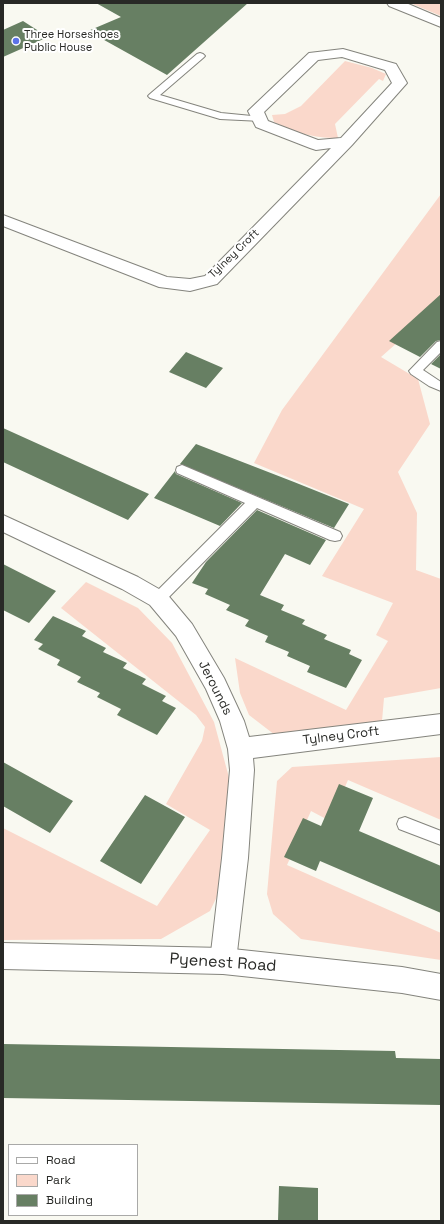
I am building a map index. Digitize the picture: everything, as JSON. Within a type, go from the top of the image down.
[{"type":"street","points":[[394,3],[441,23]]},
{"type":"street","name":"Tylney Croft","points":[[3,220],[130,271],[164,283],[190,285],[211,280],[346,142],[400,83],[391,67],[342,53],[314,56],[256,110],[259,119]]},
{"type":"street","points":[[259,119],[261,124],[316,145],[346,142]]},
{"type":"street","name":"Jerounds","points":[[3,523],[130,583],[158,599],[184,630],[216,685],[232,721],[240,749],[242,770],[241,795],[223,961]]},
{"type":"street","name":"Tylney Croft","points":[[240,749],[441,724]]},
{"type":"street","name":"Pyenest Road","points":[[3,956],[223,961],[402,980],[441,987]]},
{"type":"lane","points":[[200,56],[153,96],[220,116],[259,119]]},
{"type":"lane","points":[[441,345],[416,371],[441,387]]},
{"type":"lane","points":[[182,470],[335,536]]},
{"type":"lane","points":[[158,599],[255,501]]},
{"type":"lane","points":[[405,824],[441,838]]},
{"type":"green space","points":[[410,3],[441,3],[441,16]]},
{"type":"green space","points":[[345,61],[372,68],[386,74],[383,81],[379,79],[335,124],[338,138],[305,134],[274,122],[272,115],[285,114],[301,106]]},
{"type":"green space","points":[[441,194],[441,304],[381,357],[418,379],[430,424],[398,472],[417,513],[416,570],[441,579],[441,688],[384,698],[382,721],[372,728],[275,735],[249,715],[240,693],[235,658],[346,710],[388,641],[376,635],[393,603],[322,576],[364,509],[254,463],[282,410]]},
{"type":"green space","points":[[86,582],[138,608],[172,643],[214,722],[231,785],[224,882],[210,911],[161,939],[3,940],[3,828],[157,906],[210,830],[166,804],[202,741],[205,727],[196,715],[61,608]]},
{"type":"green space","points":[[441,757],[441,820],[348,780],[330,821],[311,811],[287,865],[441,933],[441,960],[301,939],[273,914],[267,894],[277,781],[292,767]]},
{"type":"building","points":[[96,3],[248,3],[167,75],[88,31],[121,17]]},
{"type":"building","name":"Three Horseshoes Public House","points":[[23,21],[48,37],[3,57],[3,30]]},
{"type":"building","points":[[441,294],[441,340],[436,341],[420,357],[389,341]]},
{"type":"building","points":[[186,352],[223,368],[206,388],[169,372]]},
{"type":"building","points":[[441,354],[441,369],[431,364]]},
{"type":"building","points":[[3,428],[149,494],[128,520],[3,462]]},
{"type":"building","points":[[196,444],[349,504],[334,528],[180,464]]},
{"type":"building","points":[[175,471],[176,474],[242,503],[220,526],[154,498]]},
{"type":"building","points":[[257,510],[326,540],[310,565],[285,554],[260,595],[284,605],[281,610],[305,620],[302,624],[327,635],[324,639],[351,650],[349,654],[362,660],[346,688],[307,672],[310,666],[287,656],[289,652],[265,642],[268,636],[245,626],[249,620],[226,610],[230,605],[205,594],[208,589],[192,583],[206,562]]},
{"type":"building","points":[[3,564],[56,591],[29,623],[3,610]]},
{"type":"building","points":[[53,616],[86,631],[82,636],[106,648],[103,652],[127,663],[123,668],[146,679],[142,684],[166,696],[162,701],[176,708],[157,735],[117,715],[121,709],[97,697],[100,693],[77,682],[81,677],[57,665],[60,660],[38,649],[43,644],[34,640]]},
{"type":"building","points":[[3,762],[73,801],[50,833],[3,806]]},
{"type":"building","points":[[339,784],[373,798],[359,831],[441,866],[441,913],[320,861],[316,871],[284,857],[303,818],[321,826]]},
{"type":"building","points":[[145,795],[185,817],[141,884],[100,861]]},
{"type":"building","points":[[3,1044],[395,1051],[396,1058],[441,1059],[441,1105],[3,1098]]},
{"type":"building","points":[[279,1186],[318,1188],[318,1221],[278,1221]]},
{"type":"place","name":"Three Horseshoes Public House","points":[[16,41]]}]
